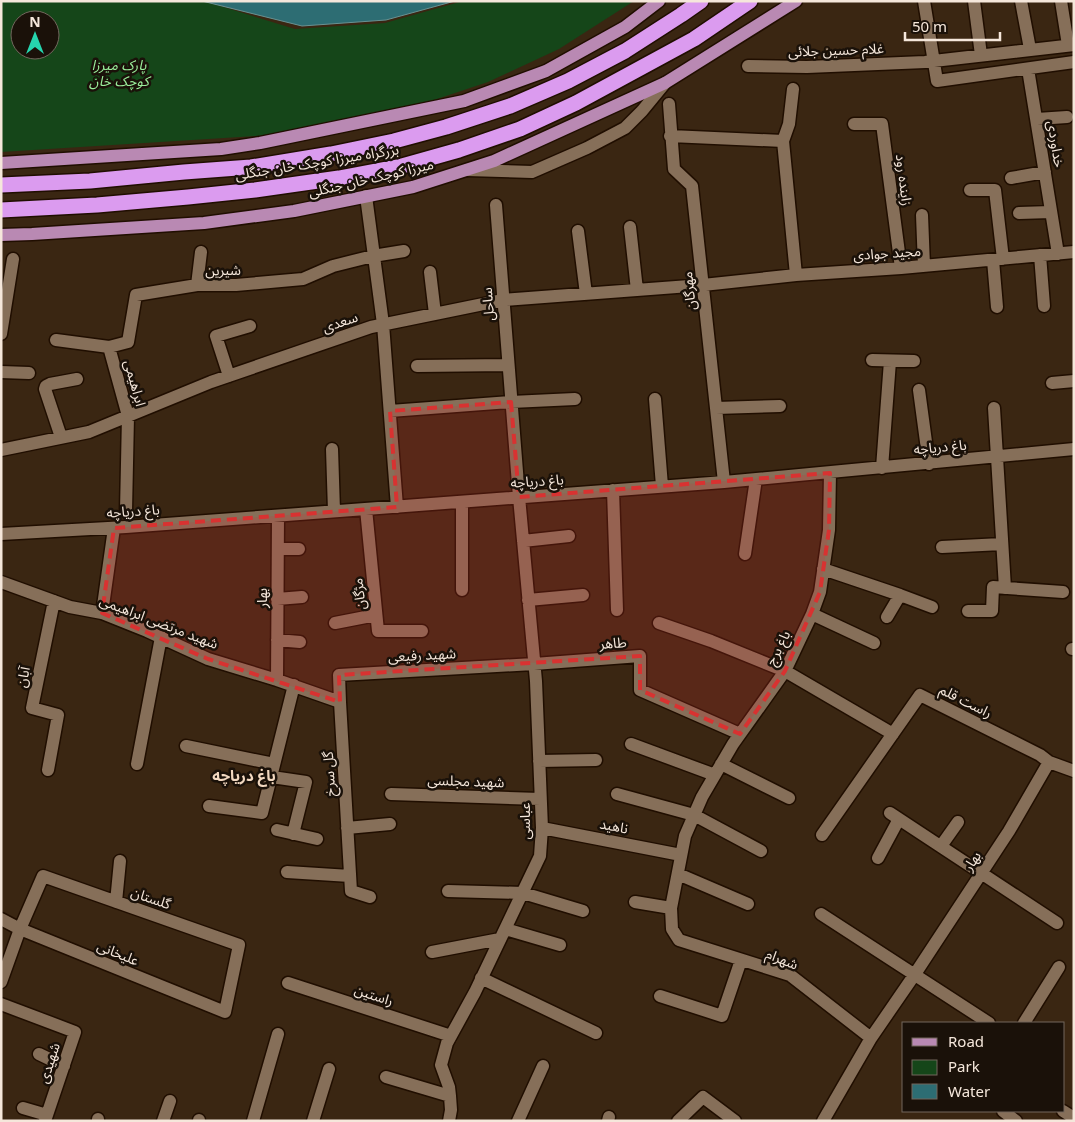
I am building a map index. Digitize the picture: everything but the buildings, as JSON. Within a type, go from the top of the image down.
[{"type":"highway","name":"بزرگراه میرزا کوچک خان جنگلی","points":[[1,185],[90,181],[251,167],[331,154],[394,141],[446,127],[510,106],[568,81],[625,51],[701,1]]},
{"type":"highway","name":"بزرگراه میرزا کوچک خان جنگلی","points":[[1,210],[97,206],[255,190],[339,178],[393,167],[459,150],[520,129],[576,103],[694,39],[750,1]]},
{"type":"main road","points":[[1,163],[198,151],[260,143],[464,101],[546,71],[625,27],[659,1]]},
{"type":"main road","name":"میرزا کوچک خان جنگلی","points":[[1,235],[204,223],[294,211],[413,187],[502,157],[665,83],[796,1]]},
{"type":"street","points":[[924,1],[937,80],[1074,62]]},
{"type":"street","points":[[973,76],[976,56],[974,1]]},
{"type":"street","points":[[1021,1],[1030,50]]},
{"type":"street","points":[[1061,1],[1071,45]]},
{"type":"street","name":"غلام حسین جلائی","points":[[748,66],[808,67],[934,61],[1071,45]]},
{"type":"street","name":"خداوردی","points":[[1028,69],[1058,254]]},
{"type":"street","points":[[465,170],[532,172],[587,148],[625,128],[665,83]]},
{"type":"street","points":[[793,89],[789,124],[783,141],[796,275]]},
{"type":"street","name":"مهرگان","points":[[668,104],[674,169],[692,186],[724,482]]},
{"type":"street","points":[[1036,119],[1066,117]]},
{"type":"street","name":"زاینده رود","points":[[854,124],[882,124],[901,268]]},
{"type":"street","points":[[670,136],[783,141]]},
{"type":"street","points":[[1012,178],[1045,172]]},
{"type":"street","points":[[970,190],[995,190],[998,259],[997,307]]},
{"type":"street","points":[[366,196],[383,324],[397,507]]},
{"type":"street","name":"ساحل","points":[[496,205],[519,497]]},
{"type":"street","points":[[1019,213],[1051,212]]},
{"type":"street","points":[[922,215],[924,266]]},
{"type":"street","points":[[630,227],[637,290]]},
{"type":"street","points":[[578,231],[586,294]]},
{"type":"street","name":"شیرین","points":[[109,347],[128,342],[136,295],[197,285],[236,285],[303,279],[333,266],[373,256],[404,251]]},
{"type":"street","points":[[197,285],[201,252]]},
{"type":"street","name":"مجید جوادی","points":[[703,285],[796,275],[901,268],[1074,252]]},
{"type":"street","points":[[1040,255],[1044,306]]},
{"type":"street","points":[[1,334],[13,259]]},
{"type":"street","points":[[430,272],[436,314]]},
{"type":"street","name":"سعدی","points":[[1,450],[89,432],[211,382],[383,324],[503,300],[703,285]]},
{"type":"street","points":[[229,376],[216,336],[250,326]]},
{"type":"street","name":"ابراهیمی","points":[[56,340],[109,347],[128,416],[126,511]]},
{"type":"street","points":[[872,360],[914,362]]},
{"type":"street","points":[[882,468],[890,361]]},
{"type":"street","points":[[417,366],[508,365]]},
{"type":"street","points":[[1,372],[29,373]]},
{"type":"street","points":[[61,438],[45,389],[50,384],[77,379]]},
{"type":"street","points":[[1052,383],[1074,381]]},
{"type":"street","points":[[919,390],[929,464]]},
{"type":"street","points":[[390,411],[574,399]]},
{"type":"street","points":[[654,399],[662,486]]},
{"type":"street","points":[[716,408],[780,406]]},
{"type":"street","points":[[994,408],[1005,588]]},
{"type":"street","points":[[332,449],[334,511]]},
{"type":"street","name":"باغ دریاچه","points":[[1,534],[114,528],[724,482],[1074,449]]},
{"type":"street","name":"باغ برج","points":[[672,929],[671,908],[685,836],[702,797],[740,734],[785,671],[812,614],[820,592],[829,530],[830,472]]},
{"type":"street","points":[[745,554],[756,479]]},
{"type":"street","points":[[614,490],[617,610]]},
{"type":"street","name":"عباسی","points":[[449,1121],[449,1087],[442,1065],[447,1044],[540,856],[542,828],[534,664],[519,497]]},
{"type":"street","points":[[462,502],[462,590]]},
{"type":"street","name":"مژگان","points":[[366,509],[378,631],[422,631]]},
{"type":"street","name":"بهار","points":[[277,680],[278,516]]},
{"type":"street","points":[[102,613],[114,528]]},
{"type":"street","points":[[523,541],[569,536]]},
{"type":"street","points":[[942,547],[1002,544]]},
{"type":"street","points":[[278,549],[299,549]]},
{"type":"street","points":[[823,569],[932,606]]},
{"type":"street","name":"شهید مرتضی ابراهیمی","points":[[1,582],[70,607],[102,613],[162,637],[208,659],[277,680]]},
{"type":"street","points":[[968,611],[992,611],[993,587],[1063,592]]},
{"type":"street","points":[[528,600],[583,595]]},
{"type":"street","points":[[887,618],[900,595]]},
{"type":"street","points":[[278,599],[302,597]]},
{"type":"street","name":"آبان","points":[[48,770],[58,715],[32,708],[54,601]]},
{"type":"street","points":[[812,614],[874,643]]},
{"type":"street","points":[[335,623],[376,615]]},
{"type":"street","points":[[659,623],[711,641],[785,671],[893,734],[822,835]]},
{"type":"street","points":[[137,764],[162,637]]},
{"type":"street","points":[[277,640],[300,642]]},
{"type":"street","name":"طاهر","points":[[534,664],[640,656],[640,690],[740,734]]},
{"type":"street","name":"شهید رفیعی","points":[[340,702],[339,674],[534,664]]},
{"type":"street","points":[[277,680],[340,702]]},
{"type":"street","points":[[209,806],[262,813],[294,686]]},
{"type":"street","name":"راست قلم","points":[[893,734],[920,695],[1040,755],[1049,762],[1074,771]]},
{"type":"street","name":"گل سرخ","points":[[340,702],[351,891],[370,897]]},
{"type":"street","points":[[631,744],[715,775]]},
{"type":"street","points":[[186,746],[273,770],[306,782],[293,834]]},
{"type":"street","points":[[539,761],[596,760]]},
{"type":"street","name":"بهار","points":[[824,1120],[872,1038],[1009,831],[1049,762]]},
{"type":"street","points":[[722,764],[789,798]]},
{"type":"street","name":"شهید مجلسی","points":[[391,794],[540,799]]},
{"type":"street","points":[[617,794],[694,816],[762,851]]},
{"type":"street","points":[[878,858],[894,816],[1058,922]]},
{"type":"street","points":[[941,846],[958,822]]},
{"type":"street","points":[[348,828],[390,824]]},
{"type":"street","name":"ناهید","points":[[542,828],[681,854]]},
{"type":"street","points":[[277,830],[317,839]]},
{"type":"street","points":[[116,902],[120,861]]},
{"type":"street","points":[[286,872],[350,876]]},
{"type":"street","points":[[678,874],[748,904]]},
{"type":"street","name":"گلستان","points":[[20,929],[43,876],[239,945],[225,1012]]},
{"type":"street","points":[[448,891],[522,892],[582,911]]},
{"type":"street","points":[[635,902],[671,908]]},
{"type":"street","points":[[821,914],[987,1022]]},
{"type":"street","name":"علیخانی","points":[[1,919],[20,929],[225,1012]]},
{"type":"street","points":[[1,982],[20,929]]},
{"type":"street","name":"شهرام","points":[[672,929],[679,940],[790,975],[872,1038]]},
{"type":"street","points":[[432,952],[502,934],[560,945]]},
{"type":"street","points":[[660,996],[722,1016],[741,960]]},
{"type":"street","points":[[1025,1022],[1060,967]]},
{"type":"street","points":[[481,978],[596,1033]]},
{"type":"street","name":"راستین","points":[[288,983],[451,1036]]},
{"type":"street","name":"شهیدی","points":[[1,1004],[75,1032],[46,1118]]},
{"type":"street","points":[[253,1121],[278,1034]]},
{"type":"street","points":[[39,1054],[64,1066]]},
{"type":"street","points":[[518,1121],[543,1066]]},
{"type":"street","points":[[313,1121],[329,1069]]},
{"type":"street","points":[[386,1077],[450,1096]]},
{"type":"street","points":[[678,1121],[703,1097],[735,1121]]},
{"type":"street","points":[[164,1121],[170,1101]]},
{"type":"street","points":[[23,1108],[46,1118]]},
{"type":"street","points":[[1003,1112],[1016,1121]]},
{"type":"highlighted area","points":[[511,402],[519,497],[830,473],[829,530],[820,592],[785,671],[740,734],[640,690],[640,656],[339,675],[340,702],[208,659],[102,613],[114,528],[397,507],[390,411]]},
{"type":"green space","name":"پارک میرزا کوچک خان","points":[[1,1],[204,1],[295,29],[385,23],[463,1],[634,1],[559,49],[488,82],[428,102],[258,136],[1,152]]},
{"type":"water","points":[[202,1],[455,1],[386,20],[302,26]]},
{"type":"district","name":"باغ دریاچه","points":[[244,776]]}]
